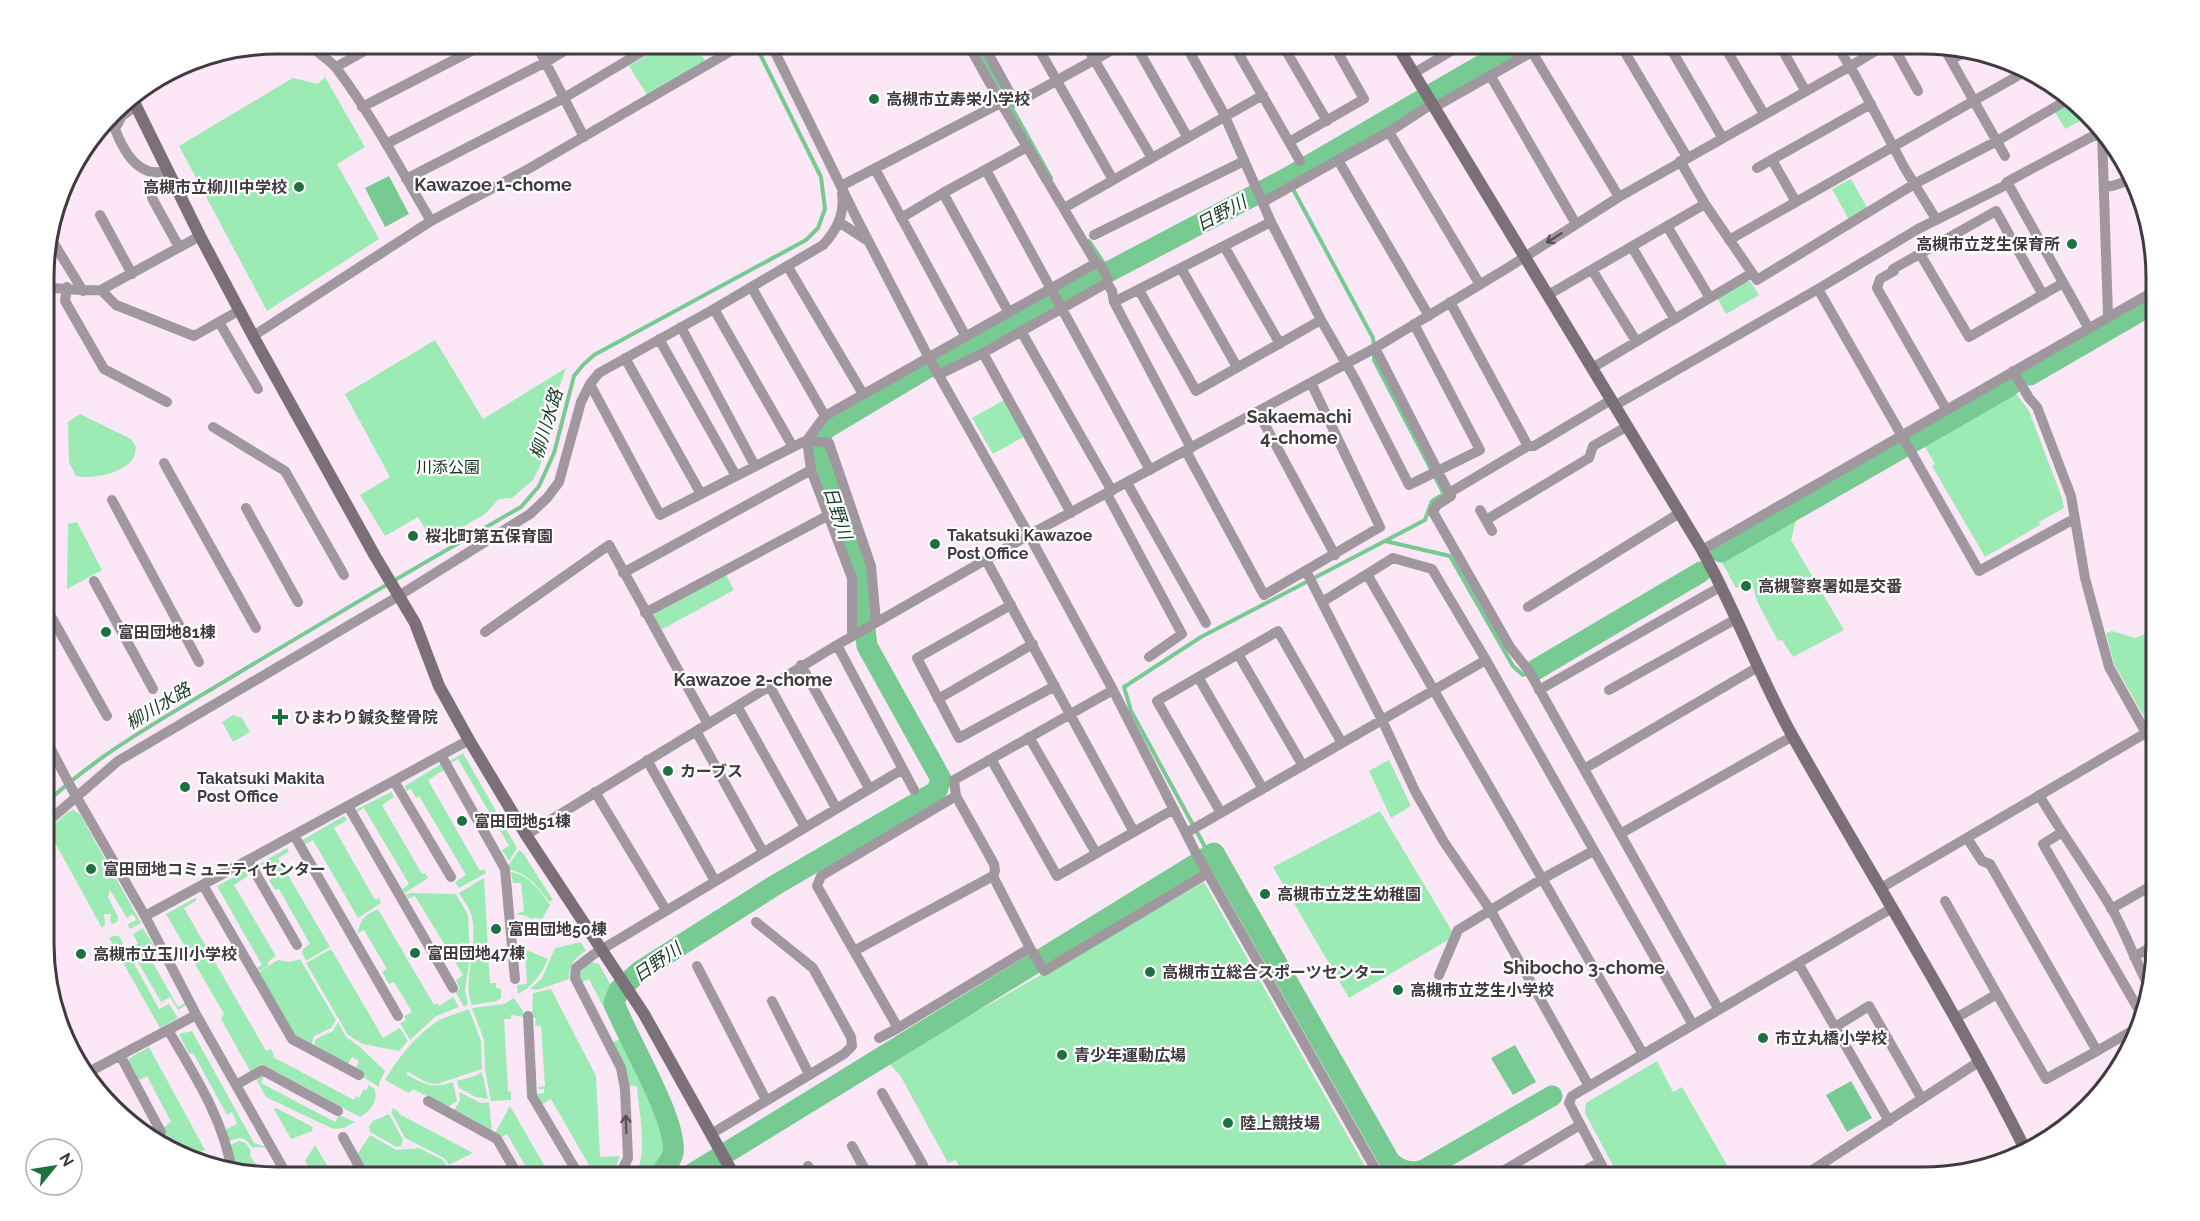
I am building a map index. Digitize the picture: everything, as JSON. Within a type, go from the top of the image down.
[{"type":"street","points":[[318,54],[336,67],[386,144],[430,221]]},
{"type":"street","points":[[336,67],[359,54]]},
{"type":"street","points":[[362,107],[465,54]]},
{"type":"street","points":[[542,54],[584,137]]},
{"type":"street","points":[[386,144],[559,54]]},
{"type":"street","points":[[406,179],[564,98],[638,54]]},
{"type":"street","points":[[253,336],[430,221],[523,172],[726,54]]},
{"type":"street","points":[[776,54],[929,359],[1029,535],[1113,690],[1196,853],[1374,1167]]},
{"type":"street","points":[[974,54],[1096,263],[1101,266],[1108,279],[1107,283],[1112,291],[1114,302],[1264,595],[1380,527],[1311,383]]},
{"type":"street","points":[[988,54],[1016,103],[1106,54]]},
{"type":"street","points":[[1042,54],[1113,180]]},
{"type":"street","points":[[1091,54],[1152,158]]},
{"type":"street","points":[[1141,54],[1188,138]]},
{"type":"street","points":[[1191,54],[1226,117],[1271,222],[1409,485],[1480,450],[1414,324]]},
{"type":"street","points":[[1239,54],[1300,161]]},
{"type":"street","points":[[1288,54],[1326,121]]},
{"type":"street","points":[[1289,142],[1364,99],[1339,54]]},
{"type":"street","points":[[1402,54],[1678,514],[1702,550],[1722,586],[1764,682],[1793,736],[1956,1018],[2022,1144]]},
{"type":"street","points":[[1414,73],[1444,54]]},
{"type":"street","points":[[1263,202],[1528,54]]},
{"type":"street","points":[[1533,54],[1619,197]]},
{"type":"street","points":[[1626,54],[1684,159],[1705,204],[1757,280],[1916,183],[1997,141],[2062,103]]},
{"type":"street","points":[[1674,54],[1722,137]]},
{"type":"street","points":[[1729,54],[1764,114]]},
{"type":"street","points":[[1785,54],[1805,90]]},
{"type":"street","points":[[1842,54],[1936,219]]},
{"type":"street","points":[[526,834],[801,665],[1029,535],[1375,348],[1619,197],[1870,54]]},
{"type":"street","points":[[1898,54],[1918,91]]},
{"type":"street","points":[[1948,55],[2005,156]]},
{"type":"street","points":[[1951,60],[1957,57]]},
{"type":"street","points":[[1490,75],[1576,224]]},
{"type":"street","points":[[1730,240],[2018,75]]},
{"type":"street","points":[[1064,208],[1263,95]]},
{"type":"street","points":[[841,186],[1012,97]]},
{"type":"street","points":[[1757,168],[1871,104]]},
{"type":"street","points":[[135,105],[253,336],[385,573],[415,622],[439,686],[469,740],[600,950],[644,1014],[729,1167]]},
{"type":"street","points":[[122,117],[115,129],[128,155],[150,172],[169,172]]},
{"type":"street","points":[[1389,132],[1479,283]]},
{"type":"street","points":[[1449,493],[1528,446],[1534,446],[1818,289],[1936,219],[2004,186],[2007,182],[2096,136]]},
{"type":"street","points":[[2103,146],[2108,316]]},
{"type":"street","points":[[902,218],[1027,147]]},
{"type":"street","points":[[1338,160],[1428,316]]},
{"type":"street","points":[[1772,160],[1796,202]]},
{"type":"street","points":[[1094,235],[1244,161]]},
{"type":"street","points":[[875,169],[966,337]]},
{"type":"street","points":[[986,170],[1150,470]]},
{"type":"street","points":[[2104,187],[2124,181]]},
{"type":"street","points":[[2007,182],[2088,327]]},
{"type":"street","points":[[54,814],[75,792],[92,786],[118,761],[530,514],[547,498],[559,482],[581,402],[590,384],[599,374],[752,288],[823,245],[832,236],[842,212],[841,186]]},
{"type":"street","points":[[943,193],[1010,313]]},
{"type":"street","points":[[152,198],[179,247]]},
{"type":"street","points":[[1548,295],[1705,204]]},
{"type":"street","points":[[1946,409],[1877,288],[1880,279],[1996,211],[2043,294]]},
{"type":"street","points":[[100,215],[132,274]]},
{"type":"street","points":[[838,222],[868,241]]},
{"type":"street","points":[[1114,302],[1271,222]]},
{"type":"street","points":[[1667,226],[1710,298]]},
{"type":"street","points":[[54,288],[101,290],[200,236]]},
{"type":"street","points":[[1224,246],[1280,344]]},
{"type":"street","points":[[56,247],[83,291]]},
{"type":"street","points":[[1632,247],[1674,318]]},
{"type":"street","points":[[1920,254],[1969,338],[2063,283]]},
{"type":"street","points":[[590,384],[660,515],[807,440],[825,416],[1096,263]]},
{"type":"street","points":[[788,267],[863,394]]},
{"type":"street","points":[[1181,268],[1238,368]]},
{"type":"street","points":[[1592,270],[1636,341]]},
{"type":"street","points":[[1592,368],[1752,273]]},
{"type":"street","points":[[938,373],[983,353],[1107,283]]},
{"type":"street","points":[[67,287],[65,301],[104,369],[167,402]]},
{"type":"street","points":[[752,288],[825,416]]},
{"type":"street","points":[[1818,289],[1979,571],[2074,519]]},
{"type":"street","points":[[101,290],[116,305],[194,336],[240,310]]},
{"type":"street","points":[[1139,290],[1196,391],[1321,320]]},
{"type":"street","points":[[1702,550],[1907,442],[1946,409],[2146,295]]},
{"type":"street","points":[[1450,302],[1528,446]]},
{"type":"street","points":[[714,309],[793,447]]},
{"type":"street","points":[[219,322],[258,389]]},
{"type":"street","points":[[681,327],[755,466]]},
{"type":"street","points":[[1021,331],[1109,492],[1182,634],[1149,657]]},
{"type":"street","points":[[659,339],[736,476]]},
{"type":"street","points":[[1375,348],[1451,496],[1437,505],[1433,512],[1510,647],[1529,671],[1719,1010]]},
{"type":"street","points":[[983,353],[1071,513]]},
{"type":"street","points":[[625,358],[700,494]]},
{"type":"street","points":[[1881,888],[2146,733],[2109,667],[2085,578],[2071,496],[2037,407],[2013,371]]},
{"type":"street","points":[[1258,412],[1335,555]]},
{"type":"street","points":[[213,427],[285,471],[344,575]]},
{"type":"street","points":[[1492,531],[1483,515],[1552,474],[1589,458],[1593,446],[1626,427]]},
{"type":"street","points":[[807,440],[829,443],[871,566],[876,622]]},
{"type":"street","points":[[807,440],[812,470],[852,578],[852,636]]},
{"type":"street","points":[[164,463],[256,628]]},
{"type":"street","points":[[623,573],[812,470]]},
{"type":"street","points":[[1128,483],[1206,623]]},
{"type":"street","points":[[112,500],[199,662]]},
{"type":"street","points":[[246,508],[298,602]]},
{"type":"street","points":[[1528,607],[1678,514]]},
{"type":"street","points":[[645,613],[829,515]]},
{"type":"street","points":[[485,632],[609,545],[708,724]]},
{"type":"street","points":[[845,558],[866,550]]},
{"type":"street","points":[[1322,602],[1393,558],[1432,569],[1693,1025]]},
{"type":"street","points":[[986,560],[1134,832]]},
{"type":"street","points":[[1306,571],[1382,720],[1420,802],[1491,911],[1589,1086]]},
{"type":"street","points":[[1367,574],[1643,1054]]},
{"type":"street","points":[[94,581],[153,689]]},
{"type":"street","points":[[1539,690],[1722,586]]},
{"type":"street","points":[[1011,605],[917,658],[959,738],[1055,686]]},
{"type":"street","points":[[1609,690],[1736,619]]},
{"type":"street","points":[[54,621],[107,716]]},
{"type":"street","points":[[1221,813],[1157,701],[1198,677],[1278,631],[1342,743]]},
{"type":"street","points":[[938,699],[1033,644]]},
{"type":"street","points":[[837,645],[914,790]]},
{"type":"street","points":[[1238,654],[1303,766]]},
{"type":"street","points":[[1186,833],[1486,660]]},
{"type":"street","points":[[801,665],[869,788]]},
{"type":"street","points":[[1584,769],[1758,667]]},
{"type":"street","points":[[1198,677],[1263,789]]},
{"type":"street","points":[[769,685],[836,808]]},
{"type":"street","points":[[854,951],[993,876],[994,864],[957,796],[954,780],[1113,690]]},
{"type":"street","points":[[737,706],[805,827]]},
{"type":"street","points":[[696,731],[763,852]]},
{"type":"street","points":[[1029,736],[1096,853]]},
{"type":"street","points":[[1620,834],[1793,736]]},
{"type":"street","points":[[145,916],[469,740]]},
{"type":"street","points":[[441,755],[505,869],[515,979]]},
{"type":"street","points":[[991,759],[1057,876],[1174,809]]},
{"type":"street","points":[[54,760],[75,792],[145,916],[196,1015],[282,1167]]},
{"type":"street","points":[[648,760],[715,881]]},
{"type":"street","points":[[624,1167],[628,1158],[624,1082],[621,1068],[575,978],[576,968],[600,950],[903,769]]},
{"type":"street","points":[[394,781],[431,833],[451,878]]},
{"type":"street","points":[[595,792],[666,910]]},
{"type":"street","points":[[2039,795],[2111,909],[2126,935],[2144,976]]},
{"type":"street","points":[[898,1028],[817,886],[820,876],[957,796]]},
{"type":"street","points":[[348,806],[453,988]]},
{"type":"street","points":[[2061,833],[2043,843],[2137,1006]]},
{"type":"street","points":[[294,835],[398,1017]]},
{"type":"street","points":[[1967,838],[1982,861],[1990,864],[2097,1051]]},
{"type":"street","points":[[1439,975],[1458,930],[1593,851]]},
{"type":"street","points":[[248,860],[284,913],[297,945]]},
{"type":"street","points":[[993,876],[1044,971],[1206,870]]},
{"type":"street","points":[[203,885],[292,1039],[355,1068]]},
{"type":"street","points":[[2111,909],[2146,889]]},
{"type":"street","points":[[1945,901],[2046,1079],[2127,1033]]},
{"type":"street","points":[[1603,1167],[1569,1103],[1572,1096],[1892,908]]},
{"type":"street","points":[[711,1134],[844,1054],[852,1046],[851,1037],[813,968],[756,922]]},
{"type":"street","points":[[879,1038],[1031,950]]},
{"type":"street","points":[[2134,957],[2146,950]]},
{"type":"street","points":[[1798,963],[1889,1120]]},
{"type":"street","points":[[697,966],[766,1100]]},
{"type":"street","points":[[1956,1018],[1997,994]]},
{"type":"street","points":[[772,1001],[809,1074]]},
{"type":"street","points":[[1835,1027],[1869,1006],[1922,1099]]},
{"type":"street","points":[[93,1070],[196,1015]]},
{"type":"street","points":[[528,1017],[532,1096],[574,1167]]},
{"type":"street","points":[[168,1030],[216,1116],[227,1143],[230,1162]]},
{"type":"street","points":[[120,1055],[161,1132]]},
{"type":"street","points":[[1817,1167],[1980,1061]]},
{"type":"street","points":[[236,1085],[262,1070],[339,1112]]},
{"type":"street","points":[[882,1094],[923,1165],[920,1167]]},
{"type":"street","points":[[428,1101],[497,1139],[513,1167]]},
{"type":"street","points":[[1510,1167],[1580,1125]]},
{"type":"street","points":[[343,1137],[359,1167]]},
{"type":"street","points":[[852,1146],[864,1167]]},
{"type":"street","points":[[1591,1167],[1600,1162]]},
{"type":"green space","points":[[649,54],[701,54],[705,61],[647,95],[629,66]]},
{"type":"green space","name":"高槻市立柳川中学校","points":[[325,77],[365,147],[337,164],[379,239],[267,311],[179,146],[293,78],[318,84]]},
{"type":"green space","points":[[2066,106],[2082,120],[2065,129],[2055,112]]},
{"type":"green space","points":[[1851,179],[1868,209],[1849,220],[1832,189]]},
{"type":"green space","points":[[1746,281],[1751,282],[1759,295],[1726,314],[1717,298]]},
{"type":"green space","name":"川添公園","points":[[435,340],[483,419],[566,368],[540,466],[533,480],[512,498],[499,499],[485,514],[434,544],[418,517],[385,536],[360,495],[390,477],[345,394]]},
{"type":"green space","points":[[2012,388],[2029,411],[2064,508],[1985,557],[1932,466],[1935,464],[1921,440]]},
{"type":"green space","points":[[1006,399],[1025,436],[993,454],[972,418]]},
{"type":"green space","points":[[80,414],[131,439],[136,447],[135,456],[130,463],[108,474],[90,477],[76,476],[69,462],[68,422]]},
{"type":"green space","points":[[1793,514],[1796,520],[1791,540],[1844,630],[1793,657],[1782,640],[1778,641],[1757,601],[1751,580],[1736,588],[1720,559],[1721,556]]},
{"type":"green space","points":[[77,522],[102,570],[67,589],[68,524]]},
{"type":"green space","points":[[726,575],[734,590],[661,630],[654,618],[655,613]]},
{"type":"green space","points":[[2112,631],[2135,638],[2146,633],[2146,720],[2114,664],[2106,633]]},
{"type":"green space","points":[[233,715],[242,718],[250,732],[233,742],[222,722]]},
{"type":"green space","points":[[463,753],[517,848],[509,861],[502,850],[509,846],[458,759],[451,763],[450,761]]},
{"type":"green space","points":[[1389,760],[1411,806],[1391,818],[1369,771]]},
{"type":"green space","points":[[441,764],[444,770],[428,780],[480,871],[484,869],[486,873],[459,888],[455,882],[466,875],[419,796],[416,798],[411,789],[406,791],[405,786]]},
{"type":"green space","points":[[391,792],[394,797],[382,805],[422,874],[425,873],[428,878],[405,893],[402,889],[409,884],[364,808],[357,812],[357,809]]},
{"type":"green space","points":[[73,810],[80,814],[141,923],[130,929],[127,924],[135,921],[136,918],[132,914],[127,918],[110,890],[108,897],[118,917],[117,922],[112,924],[111,914],[104,914],[105,925],[102,928],[54,841],[54,825]]},
{"type":"green space","points":[[1380,811],[1455,936],[1349,998],[1273,867]]},
{"type":"green space","points":[[344,816],[347,820],[334,828],[375,900],[379,898],[381,903],[358,918],[313,840],[304,845],[301,841]]},
{"type":"green space","points":[[287,848],[289,852],[278,858],[330,947],[306,961],[302,953],[303,949],[310,944],[279,889],[275,890],[269,880],[273,878],[266,866],[258,870],[256,866]]},
{"type":"green space","points":[[519,850],[553,900],[549,902],[536,885],[520,873],[506,869]]},
{"type":"green space","points":[[245,871],[248,876],[234,885],[276,956],[269,961],[268,966],[257,972],[255,969],[262,965],[217,886]]},
{"type":"green space","points":[[511,872],[528,880],[550,905],[542,919],[531,919],[516,914],[524,911],[521,883],[513,883]]},
{"type":"green space","points":[[484,878],[490,983],[496,983],[496,988],[501,989],[501,998],[497,1001],[472,1005],[468,986],[473,925],[470,911],[459,893]]},
{"type":"green space","name":"高槻市立総合スポーツセンター","points":[[1204,882],[1365,1167],[959,1167],[956,1160],[948,1163],[900,1075],[888,1062]]},
{"type":"green space","points":[[410,893],[456,894],[468,915],[470,957],[465,990],[468,1004],[464,1007],[455,991],[460,989],[456,980],[463,975],[415,896],[408,899],[406,895]]},
{"type":"green space","points":[[195,898],[197,900],[184,908],[266,1051],[271,1049],[273,1057],[354,1100],[356,1096],[359,1098],[364,1089],[367,1090],[368,1085],[375,1089],[374,1102],[364,1115],[360,1117],[262,1064],[250,1071],[221,1019],[224,1014],[166,914]]},
{"type":"green space","points":[[378,909],[434,1005],[437,1003],[439,1006],[453,997],[459,1007],[436,1016],[410,1040],[400,1023],[406,1020],[404,1016],[412,1012],[394,982],[389,984],[382,972],[387,969],[364,930],[358,933],[364,918]]},
{"type":"green space","points":[[143,928],[158,953],[150,958],[178,1007],[185,1003],[186,1005],[178,1010],[170,997],[161,1002],[130,948],[138,944],[133,934]]},
{"type":"green space","points":[[119,936],[159,1009],[169,1004],[178,1018],[160,1028],[109,938]]},
{"type":"green space","points":[[581,942],[586,951],[573,962],[569,979],[537,990],[530,989],[542,978],[555,948]]},
{"type":"green space","points":[[517,946],[548,959],[536,980],[518,994],[517,985],[527,984],[525,952],[517,952]]},
{"type":"green space","points":[[331,949],[383,1038],[400,1028],[408,1041],[399,1051],[363,1044],[348,1035],[306,963]]},
{"type":"green space","points":[[300,959],[336,1020],[331,1028],[314,1036],[312,1044],[292,1033],[258,973],[278,960],[290,962]]},
{"type":"green space","points":[[592,962],[599,964],[614,991],[611,1014],[663,1122],[668,1136],[669,1151],[661,1167],[639,1167],[642,1146],[637,1087],[628,1085],[612,1043],[620,1039],[589,979],[582,982],[580,975]]},
{"type":"green space","points":[[551,989],[596,1076],[600,1157],[620,1156],[616,1167],[590,1167],[551,1099],[541,1105],[536,1094],[544,1093],[544,1089],[538,1087],[545,1086],[541,1026],[535,1026],[536,1018],[532,1017],[533,993]]},
{"type":"green space","points":[[514,998],[523,1011],[524,1017],[511,1015],[511,1019],[504,1019],[508,1091],[511,1092],[511,1100],[491,1101],[485,1070],[484,1040],[472,1008],[504,1004]]},
{"type":"green space","points":[[469,1009],[481,1041],[482,1069],[437,1084],[428,1083],[408,1072],[406,1074],[429,1085],[439,1085],[453,1082],[457,1101],[448,1107],[413,1089],[409,1093],[385,1080],[402,1055],[422,1033],[438,1021]]},
{"type":"green space","points":[[338,1022],[346,1037],[385,1071],[379,1087],[354,1071],[359,1061],[352,1057],[347,1066],[313,1048],[316,1039],[333,1031]]},
{"type":"green space","points":[[192,1031],[254,1143],[269,1148],[252,1147],[245,1139],[229,1141],[225,1130],[237,1124],[232,1112],[227,1115],[193,1053],[189,1054],[179,1034]]},
{"type":"green space","points":[[149,1047],[205,1150],[198,1153],[164,1137],[161,1129],[171,1122],[147,1076],[139,1080],[128,1059]]},
{"type":"green space","points":[[1657,1061],[1673,1092],[1682,1087],[1728,1167],[1614,1167],[1585,1113],[1586,1103]]},
{"type":"green space","points":[[482,1072],[488,1099],[476,1097],[459,1088],[457,1081]]},
{"type":"green space","points":[[264,1076],[261,1083],[335,1122],[339,1115],[355,1122],[344,1128],[333,1129],[266,1097],[255,1077]]},
{"type":"green space","points":[[459,1092],[481,1103],[489,1102],[492,1132],[453,1112],[460,1100]]},
{"type":"green space","points":[[510,1106],[545,1167],[526,1167],[507,1134],[498,1139],[494,1135]]},
{"type":"green space","points":[[393,1108],[399,1114],[473,1153],[449,1165],[444,1158],[405,1138],[391,1112]]},
{"type":"green space","points":[[274,1109],[313,1127],[312,1131],[291,1139]]},
{"type":"green space","points":[[389,1114],[403,1140],[401,1146],[397,1147],[370,1132],[369,1127],[373,1121]]},
{"type":"green space","points":[[370,1135],[396,1150],[419,1148],[443,1160],[447,1167],[363,1167],[357,1155]]},
{"type":"green space","points":[[239,1141],[246,1143],[255,1166],[234,1163],[230,1145]]},
{"type":"green space","points":[[315,1145],[328,1167],[309,1167],[305,1161]]},
{"type":"shaded area","points":[[389,176],[409,214],[385,227],[365,188]]},
{"type":"shaded area","points":[[1515,1045],[1536,1082],[1513,1095],[1491,1058]]},
{"type":"shaded area","points":[[1851,1081],[1872,1118],[1847,1132],[1826,1095]]},
{"type":"shaded area","points":[[680,1142],[680,1167],[662,1167],[670,1143]]},
{"type":"shaded area","points":[[704,1159],[708,1167],[691,1167]]},
{"type":"waterway","name":"柳川水路","points":[[54,796],[88,768],[158,721],[521,507],[539,486],[554,453],[574,376],[583,365],[594,355],[806,240],[818,228],[825,209],[821,177],[760,54]]},
{"type":"waterway","points":[[982,54],[1051,178]]},
{"type":"waterway","name":"日野川","points":[[665,1167],[673,1153],[668,1121],[614,1003],[619,990],[640,971],[777,884],[937,791],[941,779],[867,646],[858,573],[820,456],[818,442],[825,429],[939,361],[1287,178],[1501,54]]},
{"type":"waterway","points":[[1287,178],[1373,338],[1374,347]]},
{"type":"waterway","points":[[1089,241],[1105,265]]},
{"type":"waterway","points":[[2030,375],[2146,308]]},
{"type":"waterway","points":[[1374,354],[1374,360],[1444,494],[1432,501],[1425,520],[1385,541]]},
{"type":"waterway","points":[[1721,552],[2010,386]]},
{"type":"waterway","points":[[1210,856],[1131,711],[1124,687],[1201,637],[1385,541],[1450,556],[1513,666],[1523,675],[1535,670]]},
{"type":"waterway","points":[[1535,670],[1701,572]]},
{"type":"waterway","points":[[703,1167],[1214,853],[1390,1162],[1397,1167]]},
{"type":"waterway","points":[[1429,1167],[1552,1096]]},
{"type":"place","name":"高槻市立寿栄小学校","points":[[874,99]]},
{"type":"place","name":"高槻市立柳川中学校","points":[[299,187]]},
{"type":"place","name":"高槻市立芝生保育所","points":[[2072,244]]},
{"type":"place","name":"桜北町第五保育園","points":[[413,536]]},
{"type":"place","name":"Takatsuki Kawazoe Post Office","points":[[935,544]]},
{"type":"place","name":"高槻警察署如是交番","points":[[1746,586]]},
{"type":"place","name":"富田団地81棟","points":[[106,632]]},
{"type":"place","name":"ひまわり鍼灸整骨院","points":[[280,717]]},
{"type":"place","name":"カーブス","points":[[668,771]]},
{"type":"place","name":"Takatsuki Makita Post Office","points":[[185,787]]},
{"type":"place","name":"富田団地51棟","points":[[462,821]]},
{"type":"place","name":"富田団地コミュニティセンター","points":[[91,869]]},
{"type":"place","name":"高槻市立芝生幼稚園","points":[[1265,894]]},
{"type":"place","name":"富田団地50棟","points":[[496,929]]},
{"type":"place","name":"富田団地47棟","points":[[415,953]]},
{"type":"place","name":"高槻市立玉川小学校","points":[[81,954]]},
{"type":"place","name":"高槻市立総合スポーツセンター","points":[[1150,972]]},
{"type":"place","name":"高槻市立芝生小学校","points":[[1398,990]]},
{"type":"place","name":"市立丸橋小学校","points":[[1763,1038]]},
{"type":"place","name":"青少年運動広場","points":[[1062,1055]]},
{"type":"place","name":"陸上競技場","points":[[1228,1123]]},
{"type":"district","name":"Kawazoe 1-chome","points":[[493,184]]},
{"type":"district","name":"Sakaemachi 4-chome","points":[[1299,426]]},
{"type":"district","name":"Kawazoe 2-chome","points":[[753,679]]},
{"type":"district","name":"Shibocho 3-chome","points":[[1584,967]]}]
